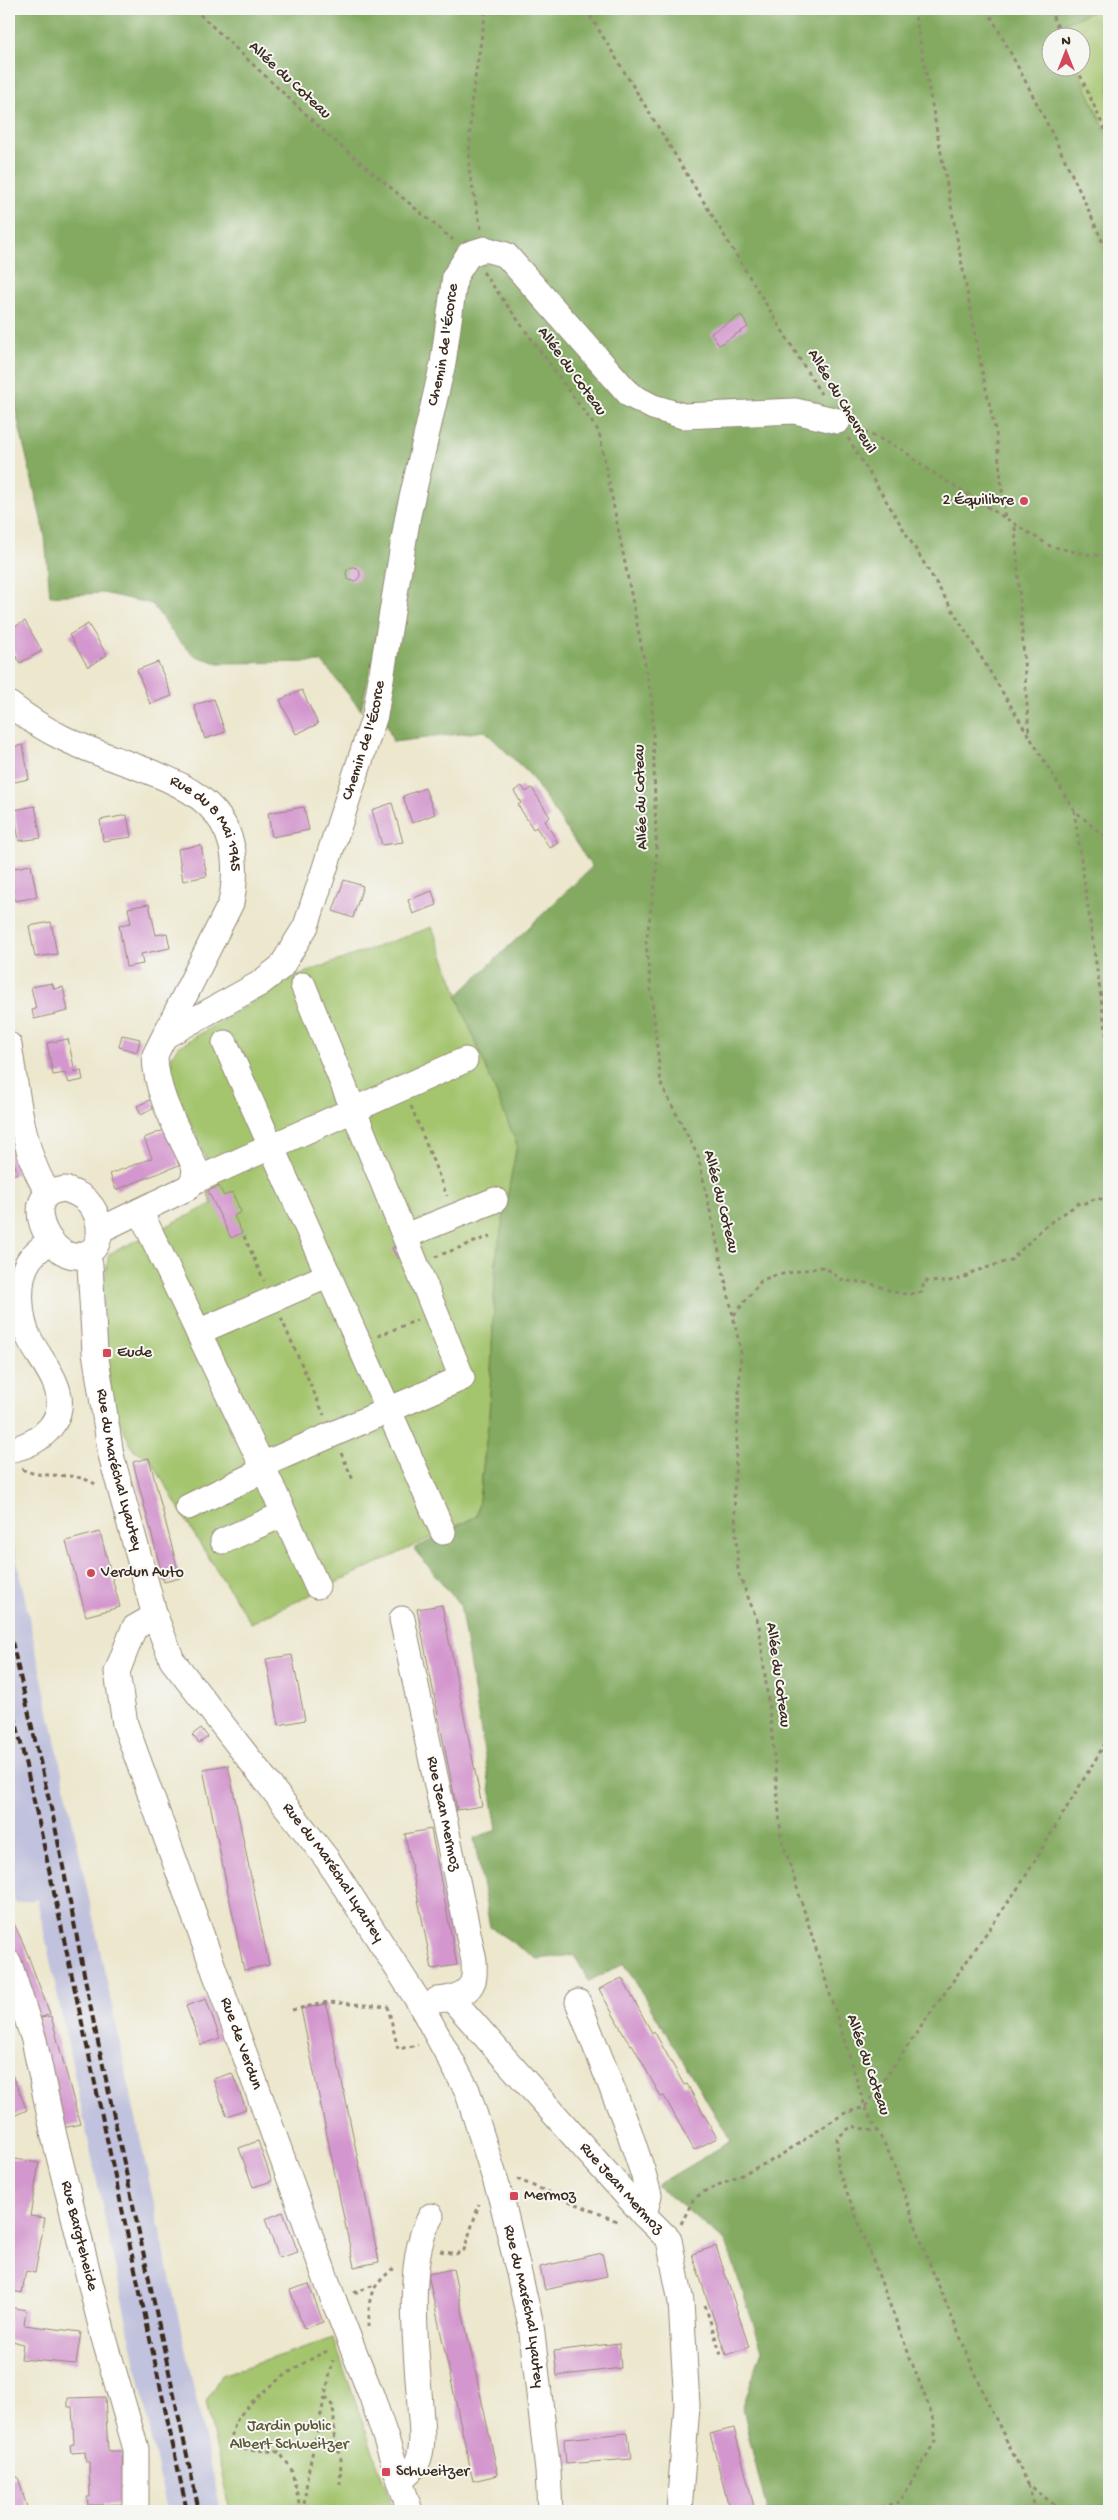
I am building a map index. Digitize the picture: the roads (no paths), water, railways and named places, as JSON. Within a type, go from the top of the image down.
[{"type":"street","name":"Chemin de l'Écorce","points":[[165,1036],[259,984],[281,967],[306,926],[375,715],[408,515],[443,363],[455,276],[477,251],[506,254],[630,395],[653,407],[683,416],[795,411],[838,421]]},
{"type":"street","name":"Rue du 8 Mai 1945","points":[[9,704],[64,739],[155,772],[191,790],[210,805],[222,824],[232,847],[236,878],[230,903],[155,1055],[155,1073],[165,1102],[195,1167],[192,1182]]},
{"type":"street","points":[[188,1507],[332,1434],[462,1378],[303,985]]},
{"type":"street","points":[[225,1043],[443,1532]]},
{"type":"street","points":[[9,1045],[32,1160],[49,1193]]},
{"type":"street","points":[[100,1230],[189,1187],[192,1182],[465,1060]]},
{"type":"street","points":[[64,1189],[88,1202],[97,1214],[100,1230],[97,1242],[91,1251],[77,1256],[59,1250],[50,1240],[41,1221],[40,1210],[42,1201],[49,1193],[64,1189]]},
{"type":"street","points":[[405,1236],[495,1200]]},
{"type":"street","points":[[140,1210],[317,1586]]},
{"type":"street","points":[[10,1450],[34,1442],[54,1426],[59,1406],[60,1397],[55,1383],[28,1338],[21,1306],[21,1284],[30,1259],[50,1240]]},
{"type":"street","name":"Rue du Maréchal Lyautey","points":[[86,1253],[90,1265],[95,1352],[103,1413],[121,1492],[155,1616],[172,1660],[327,1859],[420,2002],[467,2090],[502,2201],[531,2325],[548,2471],[550,2511]]},
{"type":"street","points":[[198,1332],[329,1275]]},
{"type":"street","points":[[223,1541],[284,1514]]},
{"type":"street","name":"Rue de Verdun","points":[[155,1616],[134,1628],[117,1672],[125,1724],[401,2479],[410,2511]]},
{"type":"street","name":"Rue Jean Mermoz","points":[[402,1619],[474,1961],[474,1980],[466,1991],[452,1999],[644,2215],[669,2240],[681,2302],[687,2405],[679,2511]]},
{"type":"street","name":"Rue Bargteheide","points":[[9,1963],[34,2040],[54,2136],[104,2338],[136,2448],[136,2511]]},
{"type":"street","points":[[420,2002],[452,1999]]},
{"type":"street","points":[[578,2002],[629,2131],[643,2173],[649,2194],[644,2215]]},
{"type":"street","points":[[401,2479],[417,2464],[422,2443],[415,2319],[416,2275],[420,2246],[426,2224],[431,2216]]},
{"type":"railway","points":[[9,1629],[54,1821],[93,2019],[199,2511]]},
{"type":"railway","points":[[9,1691],[187,2511]]},
{"type":"place","name":"2 Équilibre","points":[[1024,501]]},
{"type":"place","name":"Eude","points":[[107,1353]]},
{"type":"place","name":"Verdun Auto","points":[[91,1573]]},
{"type":"place","name":"Mermoz","points":[[514,2196]]},
{"type":"place","name":"Schweitzer","points":[[386,2472]]},
{"type":"park label","name":"Jardin public Albert Schweitzer","points":[[289,2436]]}]
